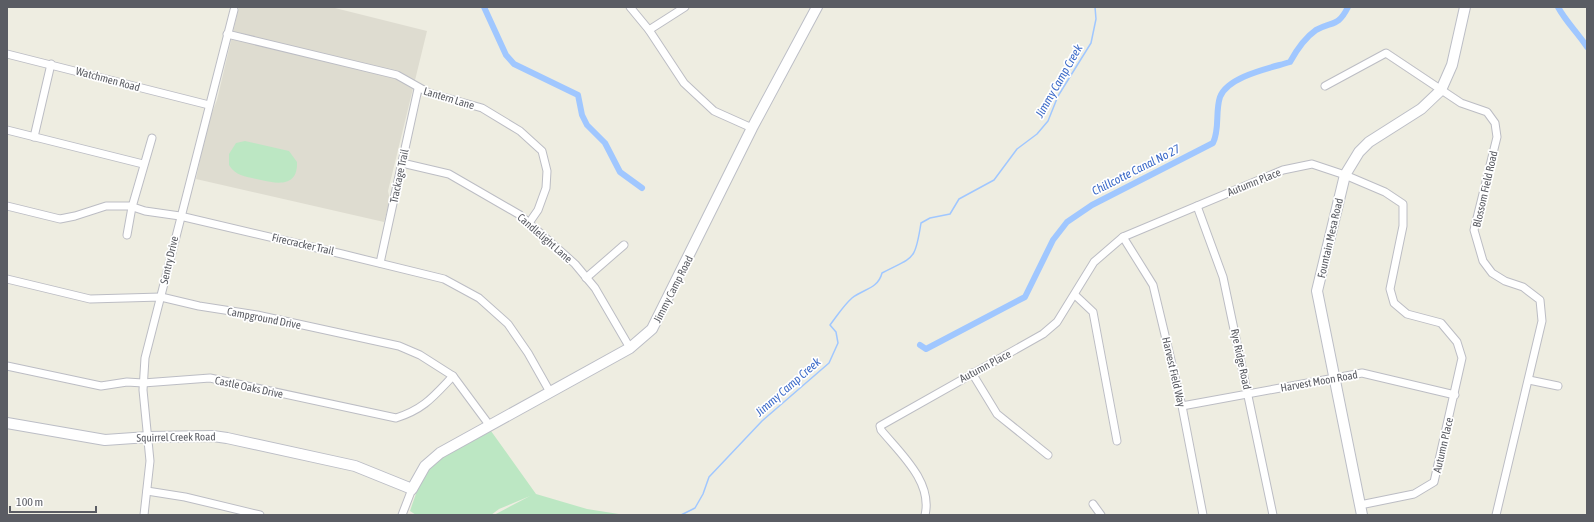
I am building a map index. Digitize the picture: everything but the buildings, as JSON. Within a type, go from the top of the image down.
[{"type":"street","points":[[630,7],[649,30],[684,83],[714,111],[752,128]]},
{"type":"street","points":[[649,30],[685,7]]},
{"type":"street","name":"Jimmy Camp Road","points":[[402,515],[412,489],[425,466],[440,453],[630,348],[652,329],[752,128],[817,7]]},
{"type":"street","name":"Fountain Mesa Road","points":[[1361,510],[1317,291],[1345,175],[1359,152],[1369,142],[1421,109],[1441,90],[1452,65],[1463,7]]},
{"type":"street","name":"Sentry Drive","points":[[144,515],[150,461],[143,383],[145,358],[180,216],[234,10]]},
{"type":"street","name":"Lantern Lane","points":[[227,34],[397,75],[418,89],[482,108],[520,131],[542,151],[547,171],[546,188],[538,210],[529,223]]},
{"type":"street","name":"Blossom Field Road","points":[[1325,86],[1386,53],[1461,103],[1488,112],[1496,123],[1497,137],[1474,230],[1483,261],[1492,274],[1523,287],[1540,300],[1542,321],[1496,515]]},
{"type":"street","name":"Watchmen Road","points":[[7,54],[51,64],[209,106]]},
{"type":"street","points":[[34,137],[51,64]]},
{"type":"street","name":"Trackage Trail","points":[[380,262],[418,89]]},
{"type":"street","points":[[7,130],[143,164]]},
{"type":"street","points":[[127,235],[132,207],[143,164],[152,138]]},
{"type":"street","name":"Candlelight Lane","points":[[402,163],[449,174],[520,215],[575,264],[595,288],[630,348]]},
{"type":"street","name":"Autumn Place","points":[[926,515],[926,496],[915,470],[881,430],[880,426],[1043,334],[1057,322],[1094,262],[1123,237],[1284,170],[1312,164],[1345,175],[1385,192],[1402,204],[1403,226],[1390,289],[1394,303],[1407,314],[1440,323],[1457,342],[1462,358],[1455,395],[1434,482],[1414,494],[1361,510]]},
{"type":"street","name":"Firecracker Trail","points":[[7,206],[60,218],[75,216],[106,206],[132,207],[180,216],[380,262],[444,279],[479,298],[508,324],[528,353],[550,392]]},
{"type":"street","name":"Rye Ridge Road","points":[[1197,206],[1223,277],[1273,515]]},
{"type":"street","name":"Harvest Field Way","points":[[1123,237],[1153,284],[1182,406],[1203,515]]},
{"type":"street","points":[[586,278],[624,245]]},
{"type":"street","name":"Campground Drive","points":[[7,279],[90,299],[161,297],[199,306],[257,315],[399,346],[420,355],[453,376],[490,426]]},
{"type":"street","points":[[1075,295],[1093,312],[1117,441]]},
{"type":"street","name":"Castle Oaks Drive","points":[[7,366],[101,386],[126,382],[143,383],[210,378],[396,418],[414,412],[427,402],[453,376]]},
{"type":"street","name":"Harvest Moon Road","points":[[1182,406],[1362,372],[1455,395]]},
{"type":"street","points":[[972,373],[997,414],[1048,454]]},
{"type":"street","points":[[1529,380],[1558,386]]},
{"type":"street","name":"Squirrel Creek Road","points":[[7,423],[105,440],[148,436],[213,436],[227,438],[348,464],[412,489]]},
{"type":"street","points":[[147,491],[185,497],[260,515]]},
{"type":"street","points":[[1093,504],[1101,515]]},
{"type":"shaded area","points":[[239,7],[331,7],[427,31],[388,191],[390,200],[384,222],[196,179],[208,123],[217,100]]},
{"type":"green space","points":[[245,141],[289,151],[297,162],[294,176],[291,180],[280,183],[247,177],[235,172],[229,165],[229,154],[236,143]]},
{"type":"green space","points":[[491,431],[536,494],[587,509],[625,515],[494,515],[530,496],[499,509],[491,515],[416,515],[410,511],[422,480],[434,464],[457,448]]},
{"type":"waterway","name":"Chillcotte Canal No 27","points":[[484,7],[506,55],[514,64],[578,95],[582,115],[587,125],[605,143],[620,172],[642,188]]},
{"type":"waterway","name":"Jimmy Camp Creek","points":[[681,515],[695,508],[703,494],[709,477],[762,421],[829,363],[838,343],[836,332],[830,325],[852,298],[874,286],[882,273],[901,264],[911,256],[917,245],[921,223],[930,218],[950,214],[959,199],[994,180],[1017,149],[1037,134],[1048,121],[1058,96],[1091,43],[1096,19],[1095,7]]},
{"type":"waterway","name":"Chillcotte Canal No 27","points":[[920,345],[926,349],[1025,297],[1053,240],[1067,222],[1092,205],[1213,143],[1216,132],[1220,97],[1225,90],[1241,78],[1290,62],[1298,49],[1309,36],[1316,30],[1338,21],[1348,7]]},
{"type":"waterway","name":"Chillcotte Canal No 27","points":[[1558,7],[1587,47]]}]
